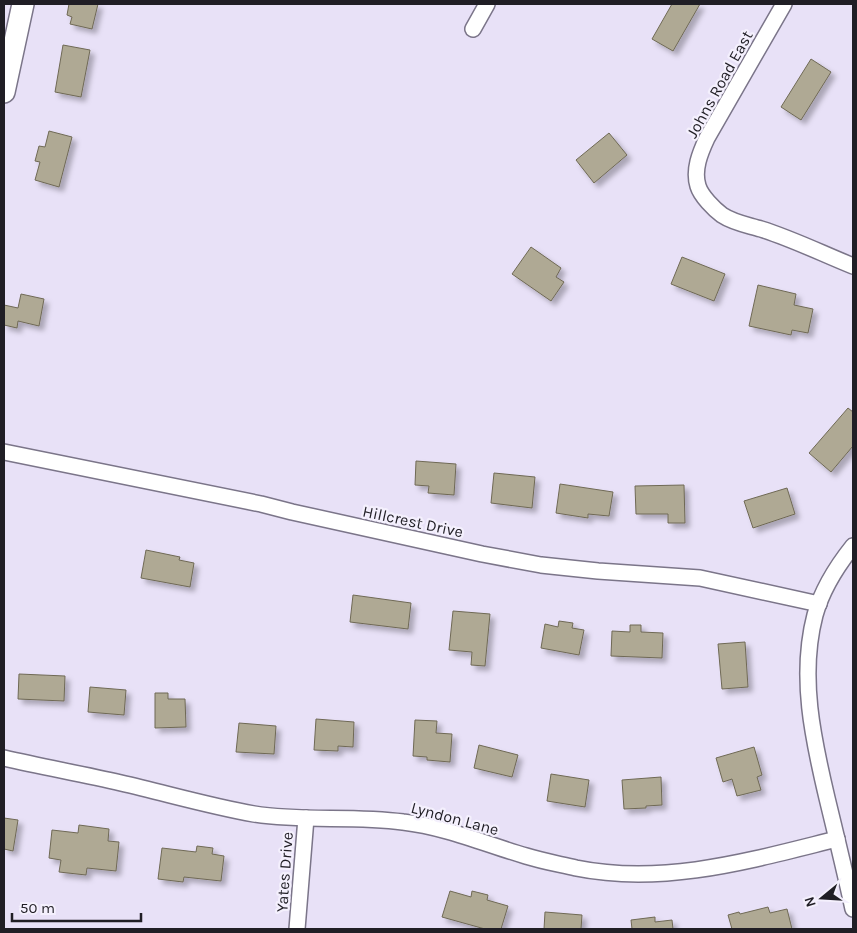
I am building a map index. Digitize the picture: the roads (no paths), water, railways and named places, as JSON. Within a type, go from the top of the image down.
[{"type":"main road","points":[[4,92],[6,67],[23,4]]},
{"type":"street","points":[[473,29],[487,4]]},
{"type":"street","name":"Johns Road East","points":[[784,4],[707,138],[696,170],[698,186],[709,202],[722,214],[740,224],[761,229],[853,266]]},
{"type":"street","name":"Hillcrest Drive","points":[[4,452],[261,504],[482,554],[541,565],[700,578],[819,604]]},
{"type":"street","points":[[853,546],[835,570],[819,604],[815,616],[809,663],[809,712],[853,909]]},
{"type":"street","name":"Lyndon Lane","points":[[4,758],[113,781],[238,811],[278,817],[377,819],[429,826],[454,832],[528,857],[578,868],[630,873],[682,872],[730,865],[837,839]]},
{"type":"street","name":"Yates Drive","points":[[297,929],[306,818]]}]
